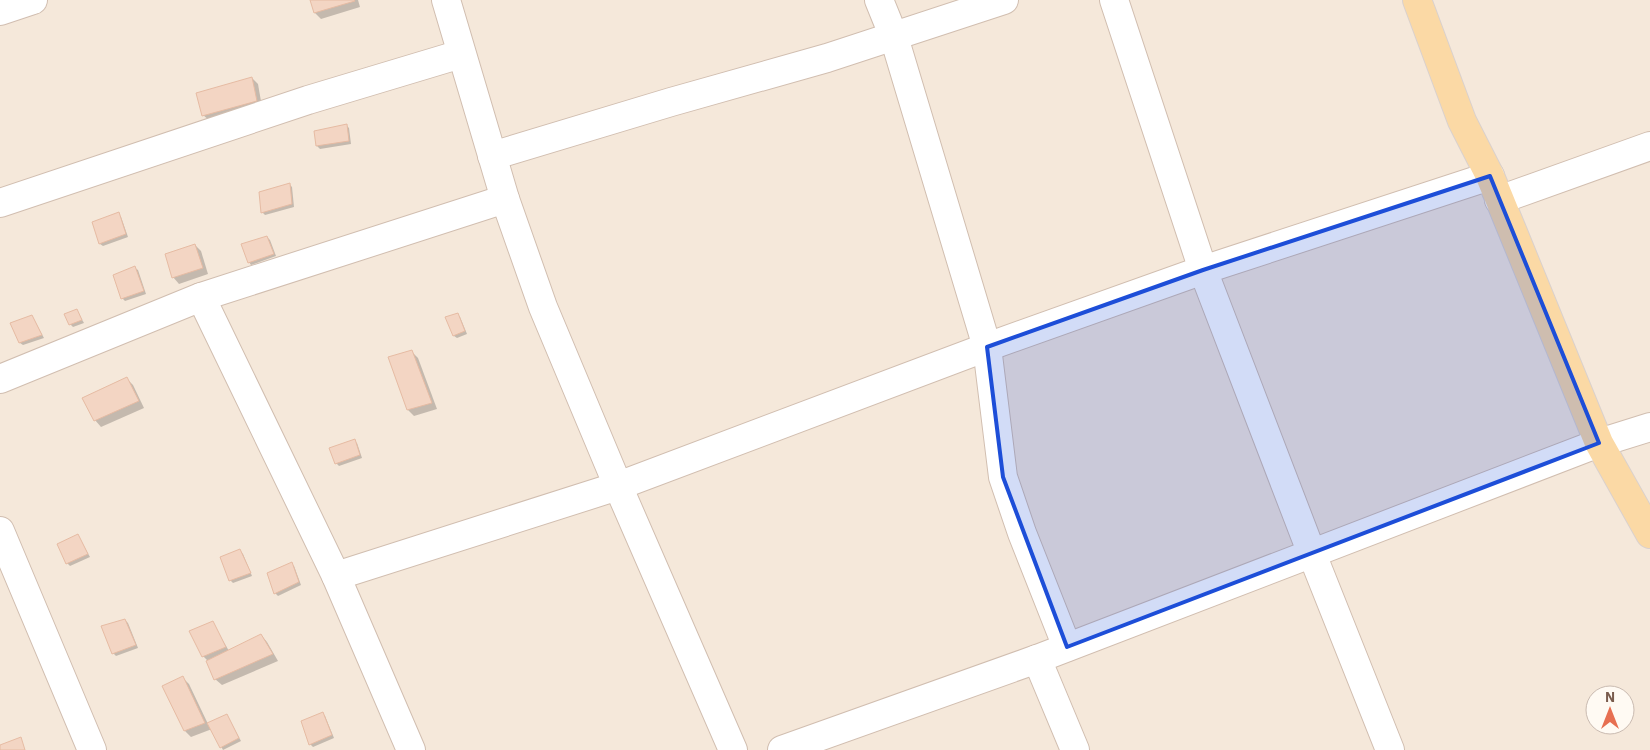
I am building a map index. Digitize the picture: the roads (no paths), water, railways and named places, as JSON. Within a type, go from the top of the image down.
[{"type":"main road","points":[[1417,0],[1462,121],[1495,188],[1599,443],[1650,534]]},
{"type":"street","points":[[0,11],[33,0]]},
{"type":"street","points":[[446,0],[505,199],[542,307],[733,750]]},
{"type":"street","points":[[879,0],[894,37],[987,347],[1003,477],[1022,533],[1067,647]]},
{"type":"street","points":[[492,156],[894,37],[1004,0]]},
{"type":"street","points":[[1114,0],[1203,270],[1312,554],[1390,750]]},
{"type":"street","points":[[0,203],[308,100],[461,54]]},
{"type":"street","points":[[336,576],[618,486],[987,347],[1203,270],[1650,146]]},
{"type":"street","points":[[0,379],[201,297],[505,199]]},
{"type":"street","points":[[201,297],[336,576],[411,750]]},
{"type":"street","points":[[782,750],[1038,659],[1599,443],[1650,427]]},
{"type":"street","points":[[0,531],[92,750]]},
{"type":"street","points":[[1038,659],[1075,750]]}]
